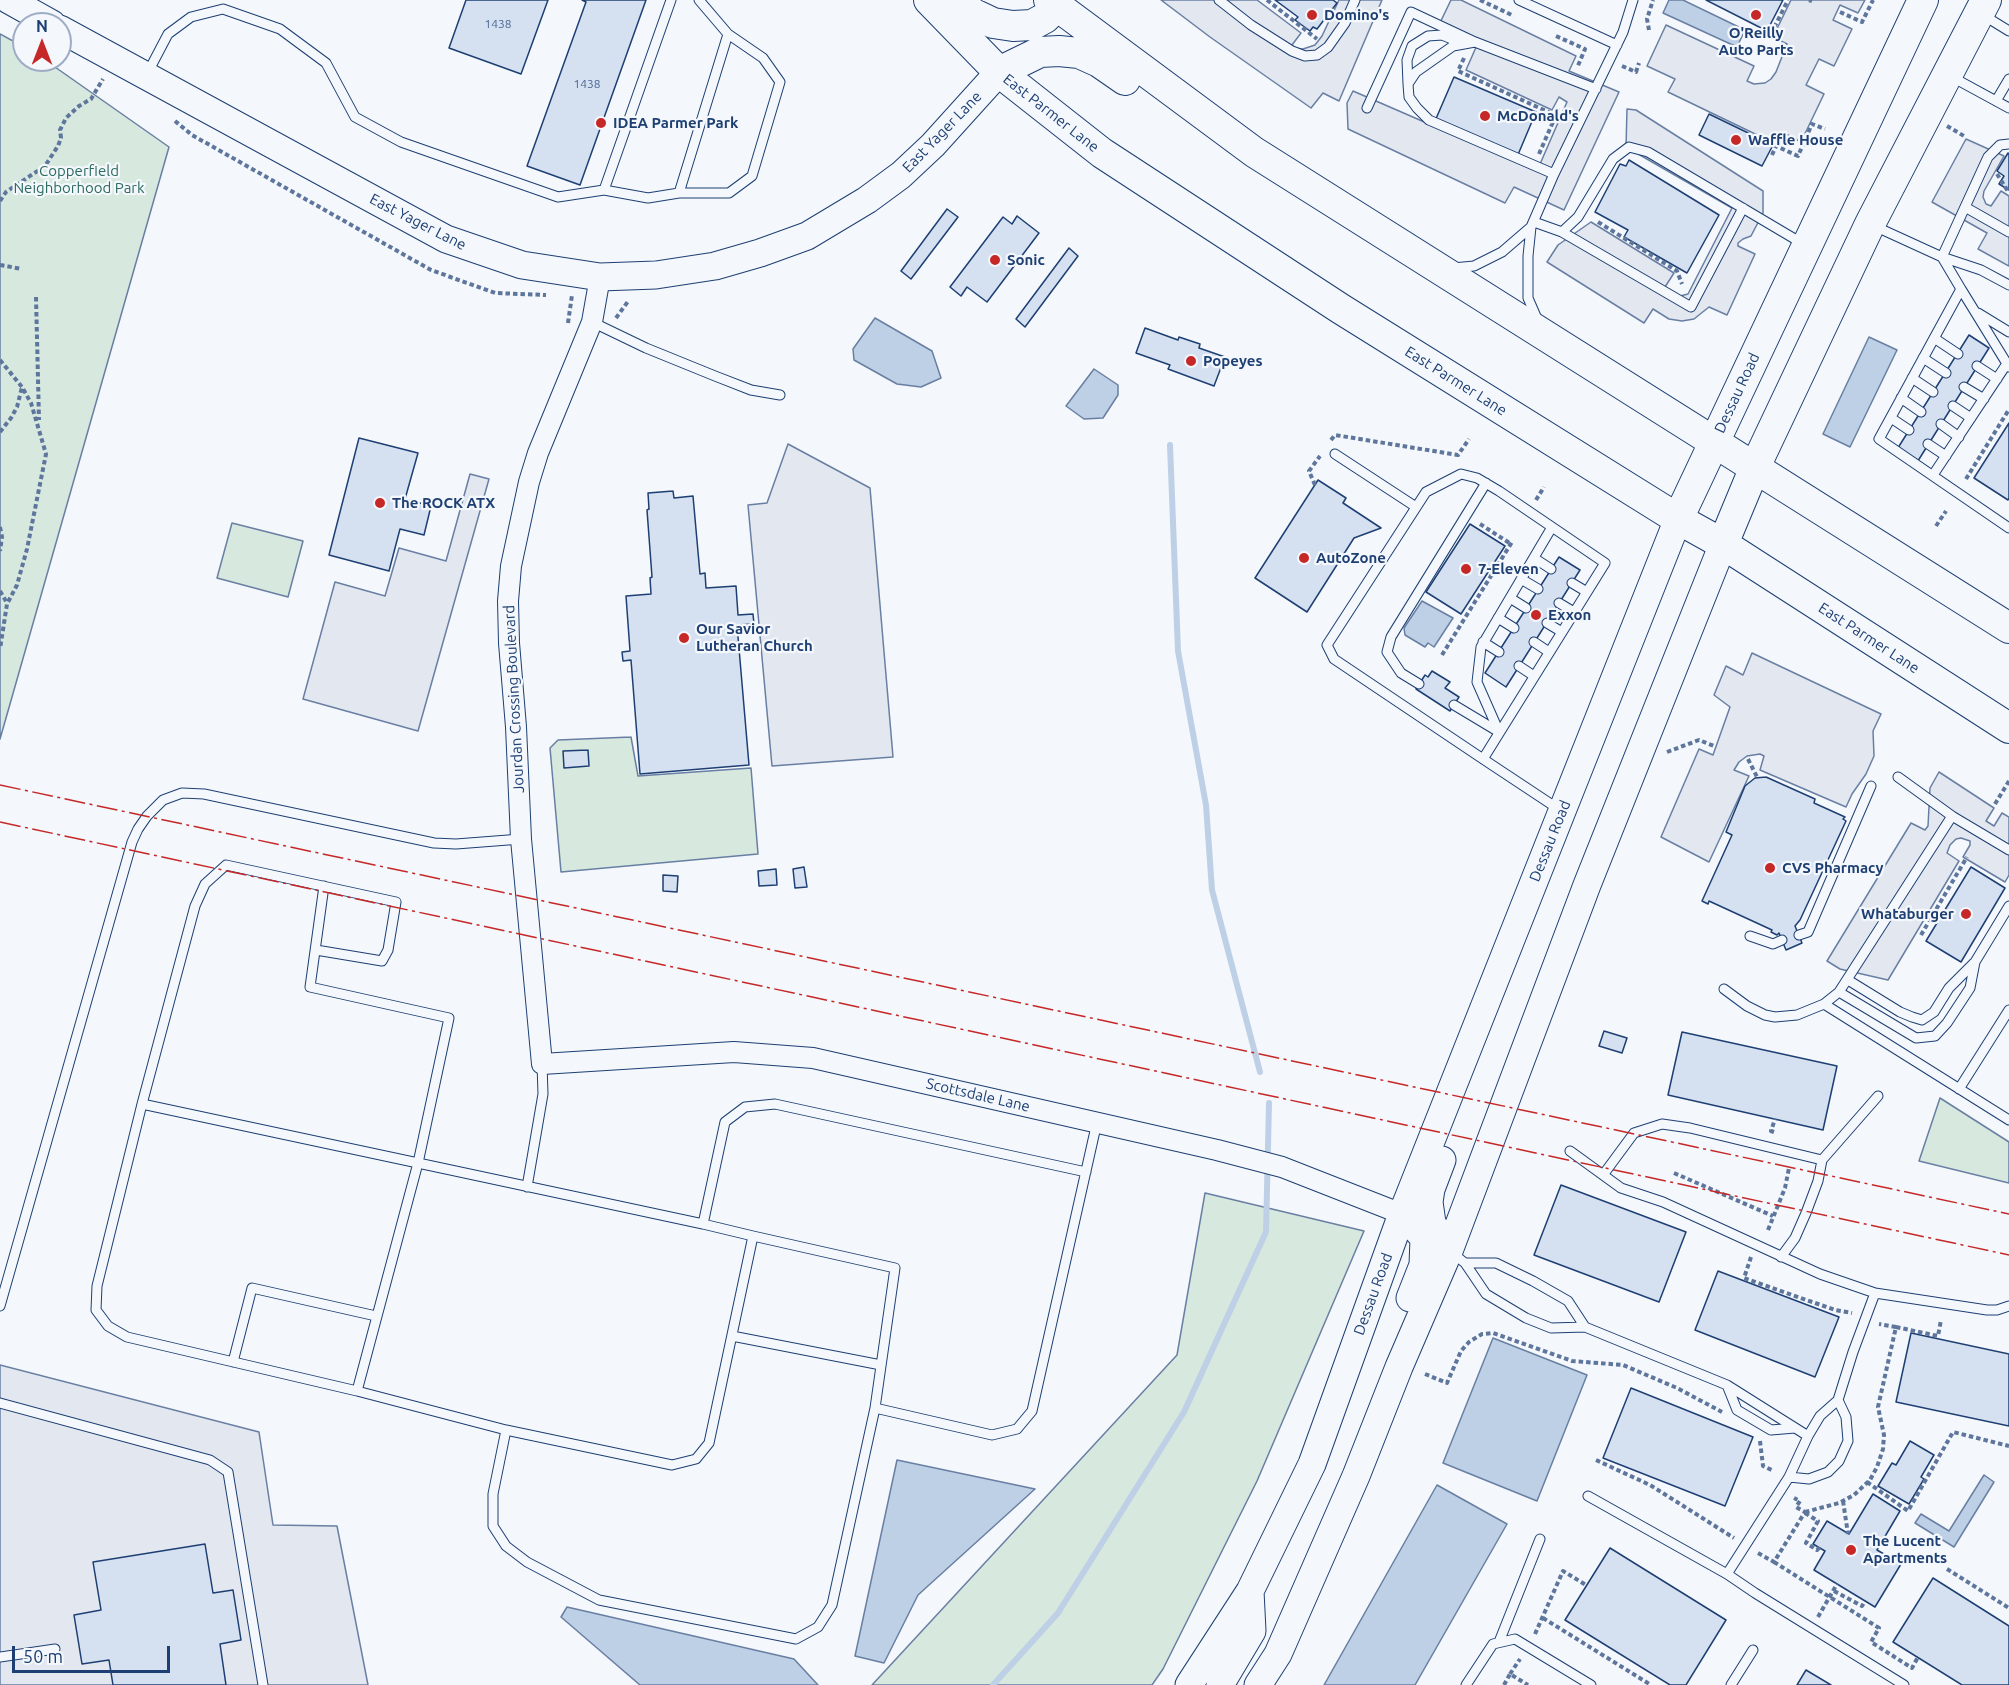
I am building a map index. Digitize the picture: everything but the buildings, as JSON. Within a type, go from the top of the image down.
[{"type":"main road","points":[[9,0],[30,12]]},
{"type":"main road","name":"East Parmer Lane","points":[[929,0],[999,72],[1111,159],[1341,309],[1678,519],[1723,544],[2009,728]]},
{"type":"main road","points":[[954,0],[974,14],[993,23],[1013,26],[1032,25],[1045,18],[1055,2],[1254,152],[2009,628]]},
{"type":"main road","name":"Dessau Road","points":[[1190,1685],[1250,1591],[1312,1464],[1402,1214],[1678,519],[1923,0]]},
{"type":"main road","points":[[1258,1685],[1282,1644],[1356,1476],[1399,1367],[1457,1257],[1587,885],[1755,467],[1870,224],[1982,7]]},
{"type":"main road","name":"East Yager Lane","points":[[72,35],[446,239],[522,265],[600,277],[656,275],[715,267],[807,236],[867,200],[901,175],[933,145],[999,72]]},
{"type":"main road","points":[[999,72],[1040,52],[1079,53],[1108,68],[1224,155],[1243,163],[1273,164]]},
{"type":"main road","points":[[1445,1104],[1447,1147],[1431,1189],[1429,1202],[1432,1223],[1457,1257]]},
{"type":"main road","points":[[1399,1367],[1396,1332],[1423,1265],[1424,1238],[1402,1214]]},
{"type":"main road","points":[[1220,1685],[1252,1631],[1250,1591]]},
{"type":"street","name":"Jourdan Crossing Boulevard","points":[[542,1064],[521,839],[516,727],[507,619],[511,566],[517,531],[538,453],[592,322],[600,277]]},
{"type":"street","name":"Scottsdale Lane","points":[[542,1064],[734,1052],[813,1058],[1097,1122],[1282,1167],[1402,1214]]},
{"type":"lane","points":[[604,190],[671,0]]},
{"type":"lane","points":[[146,76],[168,34],[191,17],[223,9],[280,29],[326,63],[355,117],[401,142],[558,197],[604,190],[648,198],[679,193],[729,193],[752,176],[780,82],[763,58],[728,34],[699,0]]},
{"type":"lane","points":[[1219,0],[1251,25],[1292,51],[1305,56],[1317,55],[1328,46],[1345,23],[1355,0]]},
{"type":"lane","points":[[1519,0],[1617,45]]},
{"type":"lane","points":[[1545,336],[1527,298],[1527,256],[1533,224],[1554,174],[1623,32],[1633,0]]},
{"type":"lane","points":[[1982,7],[2009,31]]},
{"type":"lane","points":[[1367,108],[1411,12],[1470,43]]},
{"type":"lane","points":[[679,193],[728,34]]},
{"type":"lane","points":[[1554,174],[1429,120],[1409,97],[1407,60],[1412,45],[1428,36],[1442,35],[1596,89]]},
{"type":"lane","points":[[1408,84],[1416,72],[1453,46],[1470,43]]},
{"type":"lane","points":[[1947,75],[2009,108]]},
{"type":"lane","points":[[1996,101],[2009,79]]},
{"type":"lane","points":[[1942,257],[1988,157],[2000,145],[2009,144]]},
{"type":"lane","points":[[1562,232],[1578,217],[1613,159],[1629,147],[1648,152],[1807,246]]},
{"type":"lane","points":[[1965,207],[2009,232]]},
{"type":"lane","points":[[1533,224],[1562,232],[1691,307],[1743,208]]},
{"type":"lane","points":[[1440,269],[1473,266],[1502,252],[1533,224]]},
{"type":"lane","points":[[1870,224],[1942,257],[1981,270],[2009,285]]},
{"type":"lane","points":[[1933,475],[2008,366],[1942,257]]},
{"type":"lane","points":[[1961,289],[1879,440],[2008,525]]},
{"type":"lane","points":[[1974,311],[2009,332]]},
{"type":"lane","points":[[592,322],[646,348],[751,390],[780,395]]},
{"type":"lane","points":[[1934,338],[1958,354]]},
{"type":"lane","points":[[1923,358],[1946,373]]},
{"type":"lane","points":[[1977,366],[1997,379]]},
{"type":"lane","points":[[1912,378],[1933,392]]},
{"type":"lane","points":[[1964,387],[1984,399]]},
{"type":"lane","points":[[1901,398],[1921,412]]},
{"type":"lane","points":[[1953,406],[1971,418]]},
{"type":"lane","points":[[1891,417],[1909,430]]},
{"type":"lane","points":[[1941,424],[1959,437]]},
{"type":"lane","points":[[1929,444],[1946,456]]},
{"type":"lane","points":[[1335,454],[1416,507]]},
{"type":"lane","points":[[1483,759],[1605,563],[1486,483],[1461,474],[1426,492],[1328,645],[1334,659],[1483,759],[1562,812]]},
{"type":"lane","points":[[1419,684],[1401,673],[1387,652],[1391,637],[1486,483]]},
{"type":"lane","points":[[1499,732],[1478,682],[1483,642],[1552,527]]},
{"type":"lane","points":[[1534,558],[1551,569]]},
{"type":"lane","points":[[1521,579],[1538,590]]},
{"type":"lane","points":[[1572,583],[1587,592]]},
{"type":"lane","points":[[1510,598],[1526,608]]},
{"type":"lane","points":[[1559,603],[1574,612]]},
{"type":"lane","points":[[1498,618],[1514,628]]},
{"type":"lane","points":[[1546,622],[1562,632]]},
{"type":"lane","points":[[1483,642],[1498,652]]},
{"type":"lane","points":[[1534,642],[1549,652]]},
{"type":"lane","points":[[1519,666],[1534,676]]},
{"type":"lane","points":[[1454,705],[1499,732]]},
{"type":"lane","points":[[1898,777],[1952,816],[2009,850]]},
{"type":"lane","points":[[1799,935],[1808,932],[1871,786]]},
{"type":"lane","points":[[0,1306],[132,842],[147,816],[163,800],[182,793],[204,794],[434,843],[456,844],[521,839]]},
{"type":"lane","points":[[1724,989],[1747,1006],[1775,1017],[1797,1015],[1824,1004],[1839,992],[1848,980],[1952,816]]},
{"type":"lane","points":[[316,950],[382,962],[388,950],[396,902],[226,865],[205,884],[195,906],[142,1104],[97,1286],[96,1310],[108,1326],[127,1337],[357,1391],[506,1430],[672,1465],[696,1460],[709,1443],[753,1236]]},
{"type":"lane","points":[[324,886],[310,987],[449,1018],[417,1163],[357,1391]]},
{"type":"lane","points":[[1848,980],[1900,1012],[1922,1020],[1934,1012],[1949,988],[1975,962],[2009,906]]},
{"type":"lane","points":[[1750,936],[1773,944],[1782,940]]},
{"type":"lane","points":[[1839,992],[1916,1038],[1935,1036],[1947,1023],[1970,988],[1975,962]]},
{"type":"lane","points":[[1824,1004],[2009,1120]]},
{"type":"lane","points":[[1959,1089],[2009,1010]]},
{"type":"lane","points":[[527,1187],[543,1094],[542,1064]]},
{"type":"lane","points":[[1781,1257],[1795,1238],[1806,1213],[1818,1181],[1822,1160],[1878,1096]]},
{"type":"lane","points":[[142,1104],[703,1224],[895,1268],[875,1408],[832,1605],[819,1626],[796,1639],[599,1600],[527,1562],[506,1546],[493,1526],[493,1494],[506,1430]]},
{"type":"lane","points":[[703,1224],[725,1122],[745,1107],[775,1104],[1086,1172]]},
{"type":"lane","points":[[875,1408],[992,1435],[1017,1429],[1032,1411],[1097,1122]]},
{"type":"lane","points":[[1603,1176],[1634,1133],[1662,1124],[1690,1128],[1822,1160]]},
{"type":"lane","points":[[1570,1151],[1621,1188],[1663,1202],[1820,1274],[1875,1293],[1987,1310],[2009,1306]]},
{"type":"lane","points":[[1457,1257],[1496,1263],[1533,1281],[1568,1301],[1585,1326]]},
{"type":"lane","points":[[1457,1257],[1486,1294],[1526,1318],[1551,1328],[1585,1326],[1727,1385],[1808,1437]]},
{"type":"lane","points":[[234,1362],[252,1288],[376,1316]]},
{"type":"lane","points":[[1727,1574],[1789,1477],[1820,1416],[1838,1400],[1875,1293]]},
{"type":"lane","points":[[732,1336],[881,1365]]},
{"type":"lane","points":[[1727,1385],[1737,1410],[1771,1430],[1796,1428]]},
{"type":"lane","points":[[1789,1477],[1809,1479],[1828,1472],[1839,1461],[1848,1441],[1846,1417],[1838,1400]]},
{"type":"lane","points":[[0,1403],[210,1460],[228,1472],[263,1685]]},
{"type":"lane","points":[[1588,1496],[1727,1574],[1904,1685]]},
{"type":"lane","points":[[1499,1642],[1540,1539]]},
{"type":"lane","points":[[1466,1685],[1492,1644],[1515,1639],[1591,1685]]},
{"type":"lane","points":[[0,1657],[55,1649]]},
{"type":"lane","points":[[1731,1685],[1753,1650]]},
{"type":"path","points":[[1267,0],[1328,46]]},
{"type":"path","points":[[1480,0],[1522,20]]},
{"type":"path","points":[[1648,30],[1647,19],[1653,0]]},
{"type":"path","points":[[1771,34],[1788,0]]},
{"type":"path","points":[[1840,12],[1862,22],[1873,0]]},
{"type":"path","points":[[1553,34],[1585,49],[1577,69]]},
{"type":"path","points":[[1470,43],[1458,70],[1555,115]]},
{"type":"path","points":[[1618,65],[1636,72],[1640,63]]},
{"type":"path","points":[[0,201],[6,192],[45,166],[58,146],[61,138],[60,130],[66,118],[91,99],[105,75]]},
{"type":"path","points":[[1537,157],[1557,116],[1555,115],[1558,108]]},
{"type":"path","points":[[1772,155],[1776,146],[1798,156],[1812,124],[1825,129]]},
{"type":"path","points":[[1947,126],[1964,136]]},
{"type":"path","points":[[1996,174],[2009,193]]},
{"type":"path","points":[[1598,222],[1677,271],[1685,292]]},
{"type":"path","points":[[0,265],[22,269]]},
{"type":"path","points":[[567,331],[572,295]]},
{"type":"path","points":[[36,297],[40,429]]},
{"type":"path","points":[[0,360],[22,387],[31,403],[46,454],[40,490],[17,585],[7,604],[0,649]]},
{"type":"path","points":[[0,432],[17,407],[22,387]]},
{"type":"path","points":[[1966,479],[2008,411]]},
{"type":"path","points":[[1328,444],[1335,435],[1458,455],[1469,440]]},
{"type":"path","points":[[1315,485],[1309,471],[1322,453]]},
{"type":"path","points":[[1536,501],[1544,488]]},
{"type":"path","points":[[1936,526],[1946,511]]},
{"type":"path","points":[[1442,655],[1511,543],[1480,524]]},
{"type":"path","points":[[0,527],[0,551]]},
{"type":"path","points":[[0,591],[7,604]]},
{"type":"path","points":[[1667,752],[1699,741],[1714,746]]},
{"type":"path","points":[[1748,759],[1757,777]]},
{"type":"path","points":[[1995,804],[2009,781]]},
{"type":"path","points":[[1921,935],[1967,857]]},
{"type":"path","points":[[1775,1119],[1771,1131],[1782,1133]]},
{"type":"path","points":[[1768,1230],[1785,1188],[1789,1168]]},
{"type":"path","points":[[1674,1173],[1773,1216]]},
{"type":"path","points":[[1752,1256],[1744,1278],[1835,1310],[1852,1313]]},
{"type":"path","points":[[1879,1324],[1938,1336],[1941,1320]]},
{"type":"path","points":[[1774,1562],[1805,1512],[1843,1501],[1854,1495],[1877,1467],[1883,1449],[1884,1436],[1878,1407],[1896,1327]]},
{"type":"path","points":[[1425,1374],[1447,1383],[1461,1351],[1469,1342],[1482,1334],[1493,1333],[1572,1361],[1623,1365],[1677,1388],[1728,1415]]},
{"type":"path","points":[[1760,1432],[1762,1466],[1774,1471]]},
{"type":"path","points":[[1867,1482],[1908,1511],[1953,1432],[2009,1446]]},
{"type":"path","points":[[1596,1460],[1650,1485],[1735,1539]]},
{"type":"path","points":[[1794,1498],[1800,1501],[1796,1507],[1818,1521],[1806,1543],[1817,1550],[1820,1547]]},
{"type":"path","points":[[1843,1501],[1848,1534]]},
{"type":"path","points":[[1758,1553],[1879,1628],[1871,1642],[1912,1668],[1918,1658]]},
{"type":"path","points":[[1947,1569],[2009,1608]]},
{"type":"path","points":[[1535,1634],[1563,1571],[1586,1586]]},
{"type":"path","points":[[1811,1628],[1837,1584]]},
{"type":"path","points":[[1834,1591],[1862,1606],[1864,1601]]},
{"type":"path","points":[[1543,1618],[1651,1685]]},
{"type":"path","points":[[1504,1685],[1520,1659]]},
{"type":"path","points":[[1510,1674],[1528,1685]]},
{"type":"green space","name":"Copperfield Neighborhood Park","points":[[0,34],[12,40],[12,72],[62,72],[169,147],[0,739]]},
{"type":"green space","points":[[232,523],[303,541],[288,597],[217,578]]},
{"type":"green space","points":[[631,737],[638,776],[751,768],[758,854],[561,872],[550,748],[558,740]]},
{"type":"green space","points":[[1940,1098],[2009,1142],[2009,1183],[1919,1161]]},
{"type":"green space","points":[[1205,1193],[1364,1231],[1257,1481],[1163,1669],[1152,1685],[872,1685],[1177,1355]]},
{"type":"shaded area","points":[[1161,0],[1257,0],[1301,33],[1292,45],[1294,48],[1303,49],[1315,45],[1322,36],[1339,0],[1382,0],[1339,101],[1323,93],[1311,108]]},
{"type":"shaded area","points":[[1451,0],[1461,0],[1576,56],[1569,71],[1619,92],[1564,210],[1514,187],[1505,203],[1348,129],[1347,103],[1353,91],[1537,171],[1567,102],[1559,97],[1552,110],[1466,70],[1477,45],[1437,29]]},
{"type":"shaded area","points":[[1791,0],[1865,0],[1858,13],[1840,5],[1833,20],[1852,29],[1834,66],[1819,59],[1806,85],[1824,94],[1801,142],[1784,133],[1778,145],[1668,92],[1675,79],[1647,66],[1666,25],[1754,66],[1747,81],[1754,84],[1765,83],[1776,72],[1787,44],[1773,37]]},
{"type":"shaded area","points":[[1627,109],[1636,110],[1763,191],[1763,213],[1751,236],[1738,243],[1738,246],[1755,254],[1727,315],[1709,307],[1694,319],[1682,321],[1669,319],[1653,309],[1644,323],[1547,262],[1558,245],[1591,222],[1674,273],[1665,287],[1680,296],[1688,294],[1732,208],[1626,147]]},
{"type":"shaded area","points":[[1966,139],[2004,156],[1984,191],[1983,197],[1986,204],[1991,206],[2001,191],[2009,196],[2009,266],[1978,249],[1987,233],[1932,202]]},
{"type":"shaded area","points":[[788,444],[870,488],[893,757],[772,766],[748,505],[767,503]]},
{"type":"shaded area","points":[[470,474],[489,479],[418,731],[303,699],[335,582],[385,596],[399,548],[446,561]]},
{"type":"shaded area","points":[[1752,653],[1881,714],[1873,731],[1874,756],[1846,807],[1760,770],[1764,756],[1760,754],[1747,756],[1734,770],[1749,776],[1709,862],[1661,837],[1699,749],[1713,755],[1730,707],[1714,695],[1726,666],[1743,675]]},
{"type":"shaded area","points":[[1939,772],[1994,808],[1986,821],[1994,826],[2002,813],[2009,817],[2009,875],[2005,882],[1963,857],[1970,841],[1956,839],[1950,845],[1947,853],[1959,861],[1888,980],[1840,969],[1827,961],[1911,823],[1925,830],[1928,826],[1930,788]]},
{"type":"shaded area","points":[[0,1365],[259,1432],[273,1525],[337,1526],[368,1685],[0,1685]]},
{"type":"water","points":[[1669,0],[1683,0],[1745,30],[1737,47],[1663,13]]},
{"type":"water","points":[[875,318],[932,351],[941,378],[921,387],[897,384],[854,360],[853,349]]},
{"type":"water","points":[[1869,337],[1897,350],[1850,447],[1823,434]]},
{"type":"water","points":[[1094,369],[1118,385],[1118,395],[1103,418],[1084,419],[1066,406]]},
{"type":"water","points":[[1422,601],[1453,618],[1434,647],[1428,643],[1425,647],[1405,635],[1404,628]]},
{"type":"water","points":[[1493,1338],[1587,1375],[1537,1501],[1443,1463]]},
{"type":"water","points":[[897,1460],[1035,1489],[918,1595],[884,1663],[855,1656]]},
{"type":"water","points":[[1984,1475],[1994,1482],[1954,1547],[1915,1523],[1921,1514],[1949,1531]]},
{"type":"water","points":[[1437,1485],[1507,1524],[1415,1685],[1324,1685]]},
{"type":"water","points":[[567,1607],[794,1659],[818,1685],[640,1685],[561,1617]]},
{"type":"waterway","points":[[1170,445],[1178,651],[1206,805],[1212,890],[1260,1072]]},
{"type":"waterway","points":[[993,1685],[1058,1613],[1184,1412],[1266,1232],[1269,1103]]},
{"type":"power","points":[[0,785],[2009,1214]]},
{"type":"power","points":[[0,822],[2009,1255]]},
{"type":"place","name":"Domino's","points":[[1312,15]]},
{"type":"place","name":"O'Reilly Auto Parts","points":[[1756,15]]},
{"type":"place","name":"McDonald's","points":[[1485,116]]},
{"type":"place","name":"IDEA Parmer Park","points":[[601,123]]},
{"type":"place","name":"Waffle House","points":[[1736,140]]},
{"type":"place","name":"Sonic","points":[[995,260]]},
{"type":"place","name":"Popeyes","points":[[1191,361]]},
{"type":"place","name":"The ROCK ATX","points":[[380,503]]},
{"type":"place","name":"AutoZone","points":[[1304,558]]},
{"type":"place","name":"7-Eleven","points":[[1466,569]]},
{"type":"place","name":"Exxon","points":[[1536,615]]},
{"type":"place","name":"Our Savior Lutheran Church","points":[[684,638]]},
{"type":"place","name":"CVS Pharmacy","points":[[1770,868]]},
{"type":"place","name":"Whataburger","points":[[1966,914]]},
{"type":"place","name":"The Lucent Apartments","points":[[1851,1550]]}]
